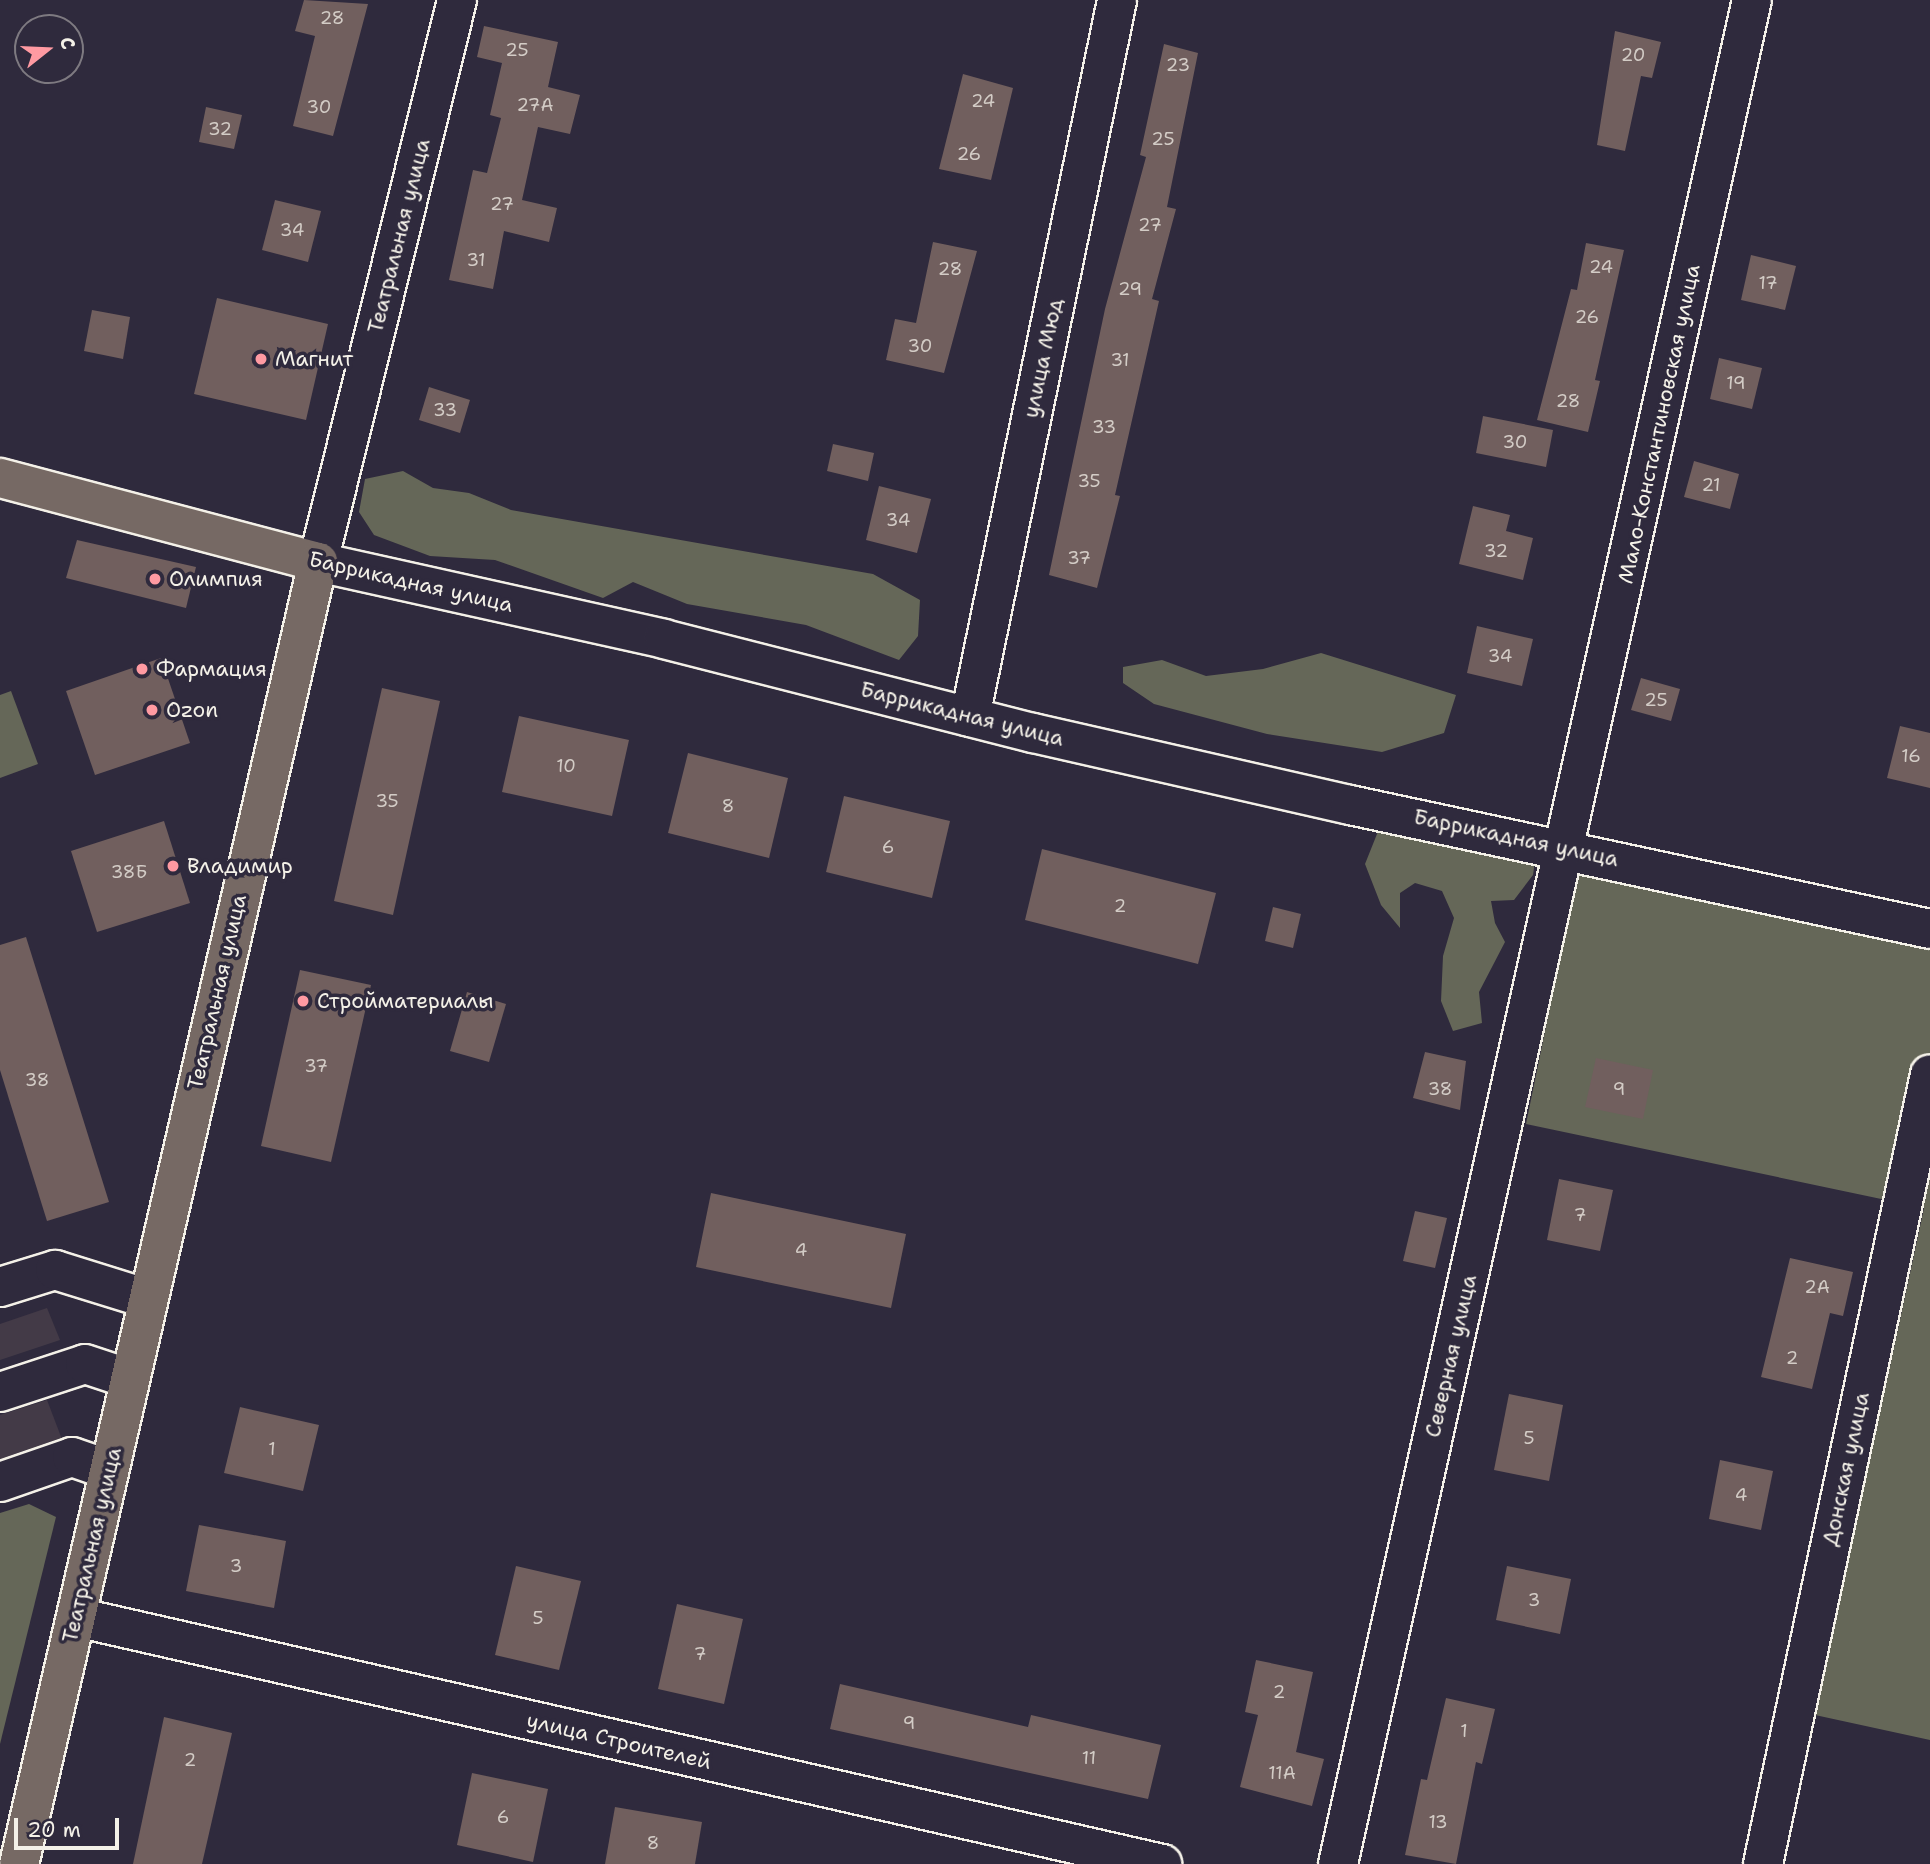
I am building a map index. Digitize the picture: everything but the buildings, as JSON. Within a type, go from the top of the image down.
[{"type":"main road","name":"Баррикадная улица","points":[[0,478],[318,562]]},
{"type":"main road","name":"Театральная улица","points":[[19,1864],[130,1379],[145,1298],[318,562]]},
{"type":"street","name":"Театральная улица","points":[[318,562],[457,0]]},
{"type":"street","name":"улица Мюд","points":[[970,717],[1117,0]]},
{"type":"street","name":"Мало-Константиновская улица","points":[[1565,847],[1752,0]]},
{"type":"street","name":"Баррикадная улица","points":[[318,562],[664,639],[970,717],[1350,805],[1565,847],[1930,929]]},
{"type":"street","name":"Северная улица","points":[[1338,1864],[1565,847]]},
{"type":"street","name":"Донская улица","points":[[1763,1864],[1930,1074]]},
{"type":"street","points":[[0,1287],[55,1270],[145,1298]]},
{"type":"street","points":[[0,1392],[85,1364],[130,1379]]},
{"type":"street","points":[[0,1482],[72,1457],[109,1470]]},
{"type":"street","name":"улица Строителей","points":[[76,1617],[1162,1864]]},
{"type":"shaded area","points":[[47,1308],[60,1340],[0,1360],[0,1324]]},
{"type":"shaded area","points":[[47,1400],[63,1442],[0,1463],[0,1415]]},
{"type":"green space","points":[[403,471],[433,488],[469,493],[511,510],[873,574],[920,600],[918,636],[899,660],[806,625],[687,604],[633,582],[603,598],[495,560],[430,556],[374,535],[359,512],[365,479]]},
{"type":"green space","points":[[1321,653],[1456,695],[1444,733],[1382,752],[1267,734],[1154,704],[1123,683],[1123,667],[1162,660],[1206,676],[1263,669]]},
{"type":"green space","points":[[11,691],[38,764],[0,778],[0,695]]},
{"type":"green space","points":[[1381,824],[1536,853],[1533,875],[1514,900],[1491,901],[1495,923],[1505,942],[1479,992],[1482,1023],[1453,1031],[1441,1001],[1443,956],[1454,918],[1442,891],[1415,883],[1400,893],[1400,928],[1381,905],[1365,864]]},
{"type":"green space","points":[[1579,864],[1930,945],[1930,1740],[1815,1715],[1924,1208],[1526,1124]]},
{"type":"green space","points":[[29,1504],[56,1517],[0,1744],[0,1513]]},
{"type":"place","name":"Магнит","points":[[261,359]]},
{"type":"place","name":"Олимпия","points":[[155,579]]},
{"type":"place","name":"Фармация","points":[[142,669]]},
{"type":"place","name":"Ozon","points":[[152,710]]},
{"type":"place","name":"Владимир","points":[[173,866]]},
{"type":"place","name":"Стройматериалы","points":[[303,1001]]}]
